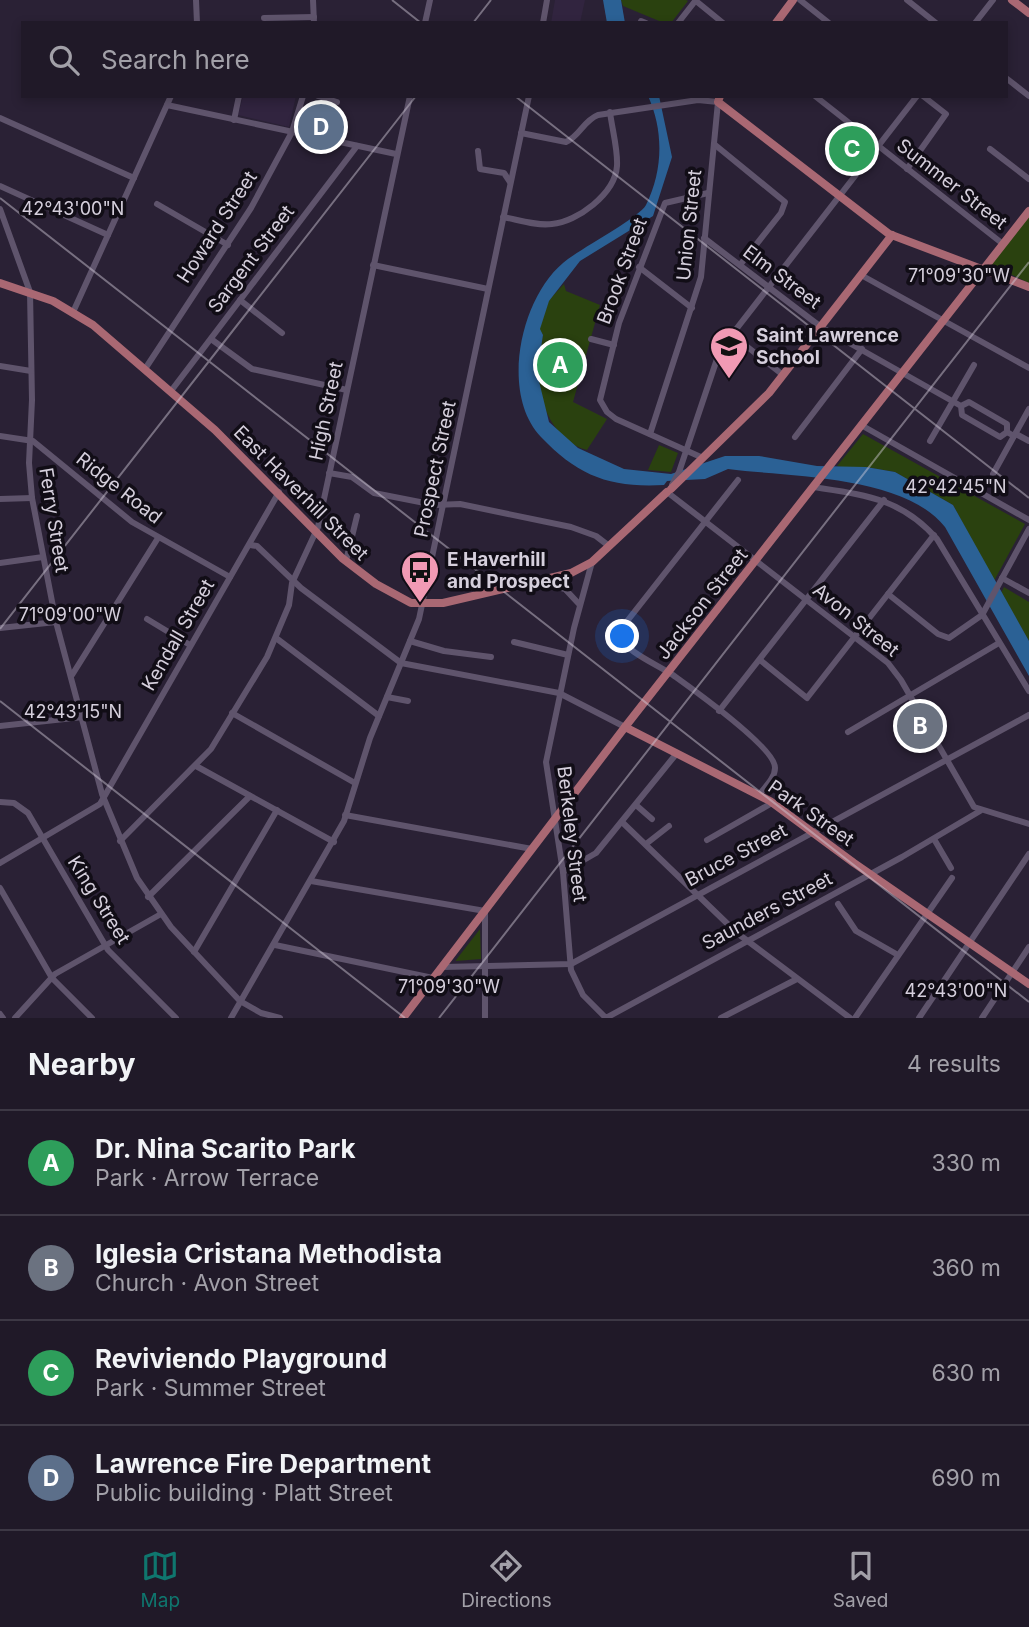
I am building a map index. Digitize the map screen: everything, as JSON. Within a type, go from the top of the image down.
[{"type":"main road","points":[[777,21],[793,0]]},
{"type":"main road","points":[[1012,0],[1029,13]]},
{"type":"main road","points":[[719,99],[839,197],[892,235],[1029,287]]},
{"type":"main road","name":"Jackson Street","points":[[403,1018],[625,727],[1029,211]]},
{"type":"main road","points":[[423,605],[538,582],[571,573],[592,562],[763,400],[892,235]]},
{"type":"main road","name":"East Haverhill Street","points":[[0,283],[74,310],[170,391],[279,492],[346,561],[392,593],[411,603],[423,605]]},
{"type":"main road","name":"Park Street","points":[[625,727],[760,795],[870,875],[1029,984]]},
{"type":"street","points":[[196,0],[197,21]]},
{"type":"street","points":[[264,18],[314,20],[313,0]]},
{"type":"street","points":[[425,21],[430,0]]},
{"type":"street","points":[[543,21],[547,0]]},
{"type":"street","points":[[680,21],[696,0],[721,21]]},
{"type":"street","points":[[800,0],[826,21]]},
{"type":"street","points":[[907,0],[933,21]]},
{"type":"street","points":[[977,21],[993,0]]},
{"type":"street","points":[[1008,80],[1029,96]]},
{"type":"street","points":[[74,310],[170,98]]},
{"type":"street","points":[[234,120],[239,98]]},
{"type":"street","name":"Howard Street","points":[[145,369],[228,245],[292,132],[302,98]]},
{"type":"street","points":[[324,98],[337,102]]},
{"type":"street","name":"High Street","points":[[120,841],[197,766],[276,638],[289,605],[293,581],[316,531],[330,473],[410,98]]},
{"type":"street","name":"Prospect Street","points":[[231,1018],[334,842],[379,716],[423,605],[528,98]]},
{"type":"street","name":"Summer Street","points":[[818,98],[1003,244]]},
{"type":"street","points":[[669,490],[685,452],[714,364],[732,334],[916,98]]},
{"type":"street","points":[[907,169],[946,114],[926,98]]},
{"type":"street","points":[[521,133],[566,142],[578,134],[588,119],[610,112],[719,99]]},
{"type":"street","name":"Union Street","points":[[650,435],[701,278],[719,99]]},
{"type":"street","points":[[167,105],[396,155]]},
{"type":"street","points":[[503,217],[532,224],[564,222],[600,198],[615,178],[617,165],[610,112]]},
{"type":"street","points":[[0,118],[134,178]]},
{"type":"street","points":[[713,144],[785,202],[781,213],[740,265]]},
{"type":"street","name":"Sargent Street","points":[[170,391],[357,146]]},
{"type":"street","points":[[990,149],[1029,179]]},
{"type":"street","points":[[478,151],[480,169],[504,173],[510,183]]},
{"type":"street","points":[[0,186],[108,235]]},
{"type":"street","name":"Brook Street","points":[[701,459],[617,419],[603,407],[600,400],[639,267],[665,203],[708,193]]},
{"type":"street","points":[[157,204],[228,245]]},
{"type":"street","name":"Ferry Street","points":[[0,209],[30,292],[32,371],[29,440],[32,498],[56,622],[103,798],[120,841],[148,897],[240,1001]]},
{"type":"street","name":"Elm Street","points":[[705,238],[821,327],[961,406]]},
{"type":"street","points":[[373,265],[488,289]]},
{"type":"street","points":[[639,267],[692,308]]},
{"type":"street","points":[[861,275],[1029,368]]},
{"type":"street","points":[[240,300],[282,333]]},
{"type":"street","points":[[732,334],[783,375]]},
{"type":"street","points":[[211,339],[252,369],[347,390]]},
{"type":"street","points":[[591,339],[614,345]]},
{"type":"street","points":[[795,437],[862,349]]},
{"type":"street","points":[[930,441],[974,365]]},
{"type":"street","points":[[0,366],[32,371]]},
{"type":"street","points":[[969,402],[1007,424],[1007,432],[1000,436],[962,415],[961,406],[969,402]]},
{"type":"street","points":[[993,474],[1029,409]]},
{"type":"street","points":[[861,425],[1029,520]]},
{"type":"street","points":[[1007,432],[1029,441]]},
{"type":"street","points":[[0,436],[29,440]]},
{"type":"street","name":"Ridge Road","points":[[29,440],[132,522],[230,576]]},
{"type":"street","points":[[330,473],[352,477],[374,493],[435,505],[460,504],[572,527],[596,536],[609,546]]},
{"type":"street","points":[[738,480],[617,634],[624,644],[668,672],[772,756],[776,766],[773,777],[760,795]]},
{"type":"street","points":[[815,485],[884,500],[911,513],[934,535],[1029,691]]},
{"type":"street","name":"Avon Street","points":[[669,490],[888,663],[909,694],[968,802],[980,811]]},
{"type":"street","name":"Kendall Street","points":[[0,863],[96,807],[103,798],[279,492]]},
{"type":"street","points":[[0,499],[32,498]]},
{"type":"street","points":[[719,711],[884,500]]},
{"type":"street","points":[[346,561],[357,516]]},
{"type":"street","points":[[888,594],[944,638],[954,635],[982,615],[1029,529]]},
{"type":"street","points":[[760,660],[807,698],[934,535]]},
{"type":"street","points":[[71,676],[158,537]]},
{"type":"street","points":[[250,545],[257,546],[293,581],[401,663]]},
{"type":"street","points":[[0,563],[43,557]]},
{"type":"street","name":"Berkeley Street","points":[[592,562],[579,604],[546,762],[563,872],[571,964],[580,990],[606,1018]]},
{"type":"street","points":[[1000,581],[1029,593]]},
{"type":"street","points":[[538,582],[558,585],[579,604]]},
{"type":"street","points":[[147,618],[190,645]]},
{"type":"street","points":[[0,628],[56,622]]},
{"type":"street","points":[[276,638],[379,716]]},
{"type":"street","points":[[410,641],[444,651],[491,657]]},
{"type":"street","points":[[514,642],[568,655]]},
{"type":"street","points":[[848,732],[999,643]]},
{"type":"street","name":"Park Street","points":[[401,663],[559,693],[625,727]]},
{"type":"street","points":[[387,697],[408,701]]},
{"type":"street","points":[[232,713],[355,783]]},
{"type":"street","name":"Bruce Street","points":[[443,967],[571,964],[1029,715]]},
{"type":"street","points":[[0,726],[83,717]]},
{"type":"street","points":[[563,872],[596,853],[677,753]]},
{"type":"street","points":[[197,766],[334,842]]},
{"type":"street","points":[[148,897],[250,796]]},
{"type":"street","name":"King Street","points":[[0,802],[14,803],[28,813],[106,946],[176,1018]]},
{"type":"street","points":[[707,840],[772,803]]},
{"type":"street","points":[[636,805],[652,819]]},
{"type":"street","points":[[194,952],[277,810]]},
{"type":"street","points":[[980,811],[1029,824]]},
{"type":"street","name":"Saunders Street","points":[[606,1018],[870,875],[980,811]]},
{"type":"street","points":[[345,816],[532,849]]},
{"type":"street","points":[[622,822],[746,941],[853,1018],[952,878]]},
{"type":"street","points":[[646,844],[669,826]]},
{"type":"street","points":[[933,839],[951,868]]},
{"type":"street","points":[[919,1018],[1029,854]]},
{"type":"street","points":[[311,881],[485,911],[485,1018]]},
{"type":"street","points":[[0,888],[51,977],[92,1018]]},
{"type":"street","points":[[838,904],[856,931],[898,955]]},
{"type":"street","points":[[15,1018],[51,977],[161,914]]},
{"type":"street","points":[[275,945],[433,978]]},
{"type":"street","points":[[982,1018],[1029,947]]},
{"type":"street","points":[[721,1018],[796,979]]},
{"type":"street","points":[[240,1001],[270,1017],[280,1018]]},
{"type":"street","points":[[734,1011],[742,1018]]},
{"type":"shaded area","points":[[555,0],[585,0],[580,21],[551,21]]},
{"type":"shaded area","points":[[242,98],[296,98],[289,127],[238,115]]},
{"type":"green space","points":[[621,0],[688,1],[673,21],[659,21],[623,6]]},
{"type":"green space","points":[[850,132],[870,147],[854,166],[835,152]]},
{"type":"green space","points":[[1029,215],[1029,283],[989,264]]},
{"type":"green space","points":[[564,284],[566,291],[600,305],[573,402],[607,419],[587,450],[576,446],[558,430],[545,409],[538,385],[537,363],[543,335],[539,330],[549,300]]},
{"type":"green space","points":[[863,434],[1025,524],[994,581],[953,505],[895,472],[837,466]]},
{"type":"green space","points":[[659,445],[678,453],[671,472],[648,470]]},
{"type":"green space","points":[[1004,587],[1029,602],[1029,641],[1001,593]]},
{"type":"green space","points":[[480,929],[481,959],[456,961],[456,960]]},
{"type":"water","points":[[603,0],[621,0],[625,21],[607,21]]},
{"type":"water","points":[[649,98],[659,98],[672,157],[653,216],[580,261],[549,301],[540,329],[543,335],[537,373],[549,422],[578,448],[624,469],[671,474],[725,456],[759,456],[817,466],[866,467],[895,472],[953,505],[1029,641],[1029,676],[945,527],[926,510],[903,497],[875,488],[813,477],[728,469],[705,479],[667,481],[664,485],[611,481],[596,477],[568,461],[541,437],[528,419],[521,397],[519,373],[520,347],[526,323],[548,279],[563,263],[620,226],[646,205],[656,179],[658,165],[659,137]]},
{"type":"place","name":"Lawrence Fire Department","points":[[321,127]]},
{"type":"place","name":"Reviviendo Playground","points":[[852,149]]},
{"type":"place","name":"Dr. Nina Scarito Park","points":[[560,365]]},
{"type":"place","name":"Saint Lawrence School","points":[[729,380]]},
{"type":"place","name":"E Haverhill and Prospect","points":[[420,604]]},
{"type":"place","name":"Iglesia Cristana Methodista","points":[[920,726]]}]
